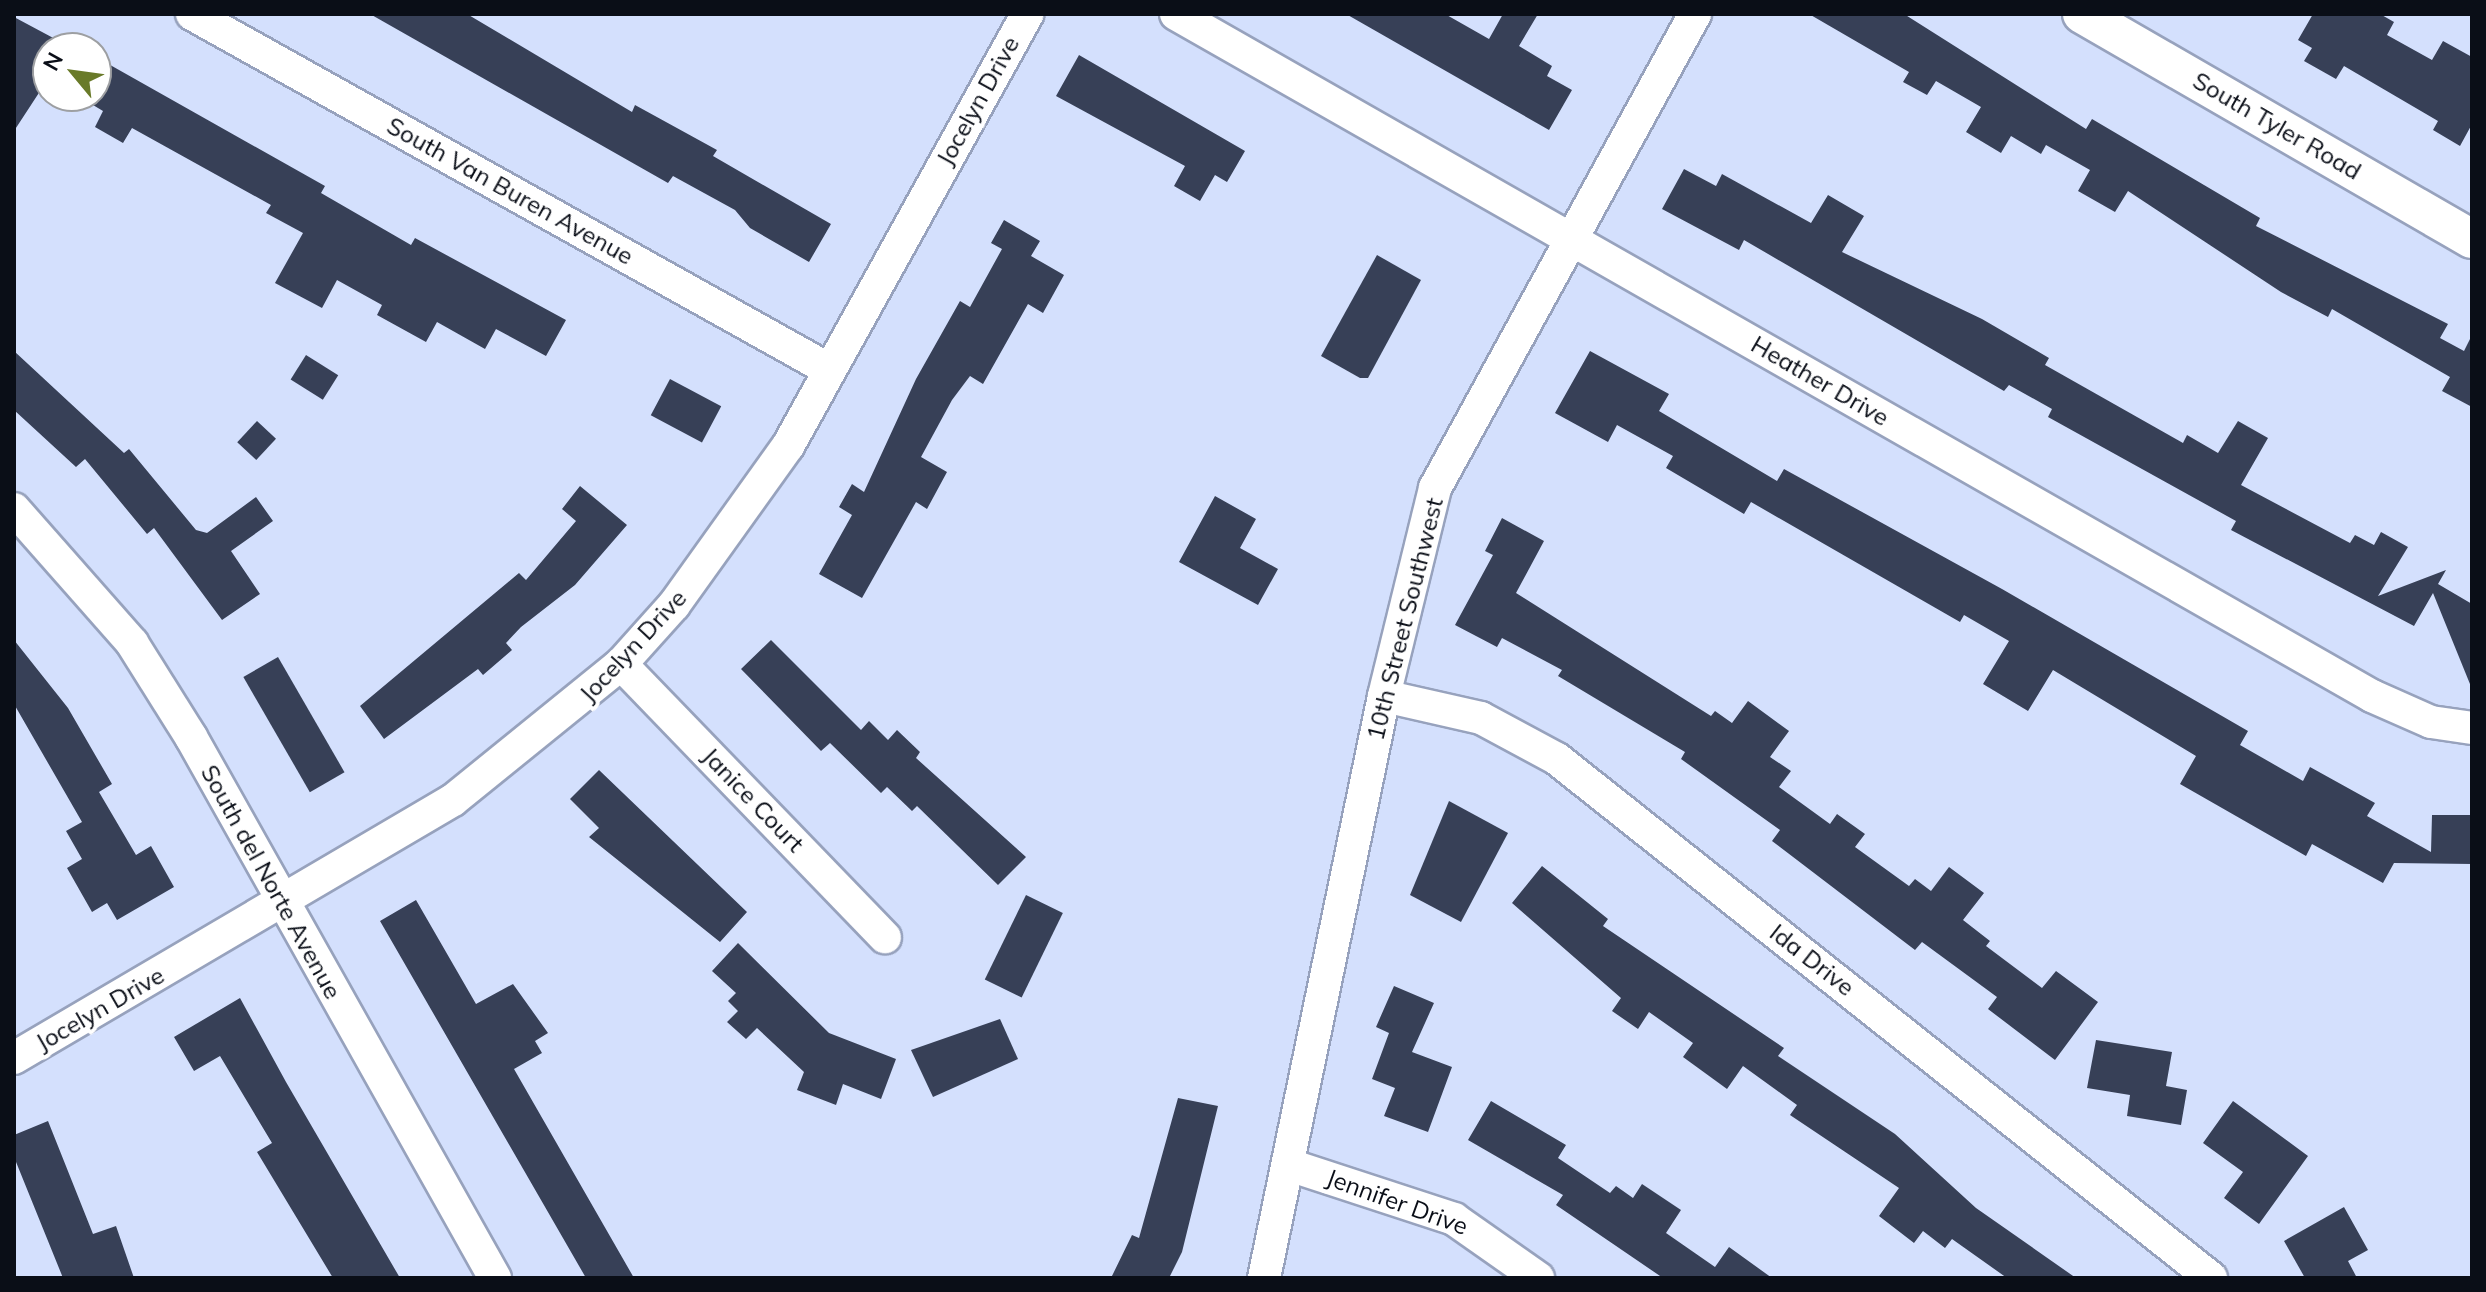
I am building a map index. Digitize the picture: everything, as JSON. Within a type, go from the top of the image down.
[{"type":"street","name":"South Van Buren Avenue","points":[[192,14],[828,369]]},
{"type":"street","name":"Jocelyn Drive","points":[[14,1058],[283,904],[516,756],[621,664],[729,532],[828,369],[1027,14]]},
{"type":"street","name":"Heather Drive","points":[[1176,14],[2372,696],[2431,722],[2472,728]]},
{"type":"street","name":"10th Street Southwest","points":[[1264,1278],[1384,696],[1435,488],[1569,238],[1695,14]]},
{"type":"street","name":"South Tyler Road","points":[[2082,14],[2472,239]]},
{"type":"street","name":"South del Norte Avenue","points":[[14,509],[132,643],[495,1278]]},
{"type":"street","name":"Janice Court","points":[[621,664],[885,937]]},
{"type":"street","name":"Ida Drive","points":[[1384,696],[1481,718],[1545,750],[2211,1278]]},
{"type":"street","name":"Jennifer Drive","points":[[1289,1165],[1454,1219],[1538,1278]]},
{"type":"building","points":[[370,14],[467,14],[632,112],[635,105],[717,150],[713,156],[831,224],[809,262],[750,228],[735,210],[673,176],[668,183]]},
{"type":"building","points":[[1346,14],[1445,14],[1489,39],[1503,14],[1538,14],[1519,46],[1552,66],[1547,76],[1572,90],[1549,130]]},
{"type":"building","points":[[1809,14],[1904,14],[2086,129],[2092,119],[2260,218],[2256,226],[2448,324],[2440,338],[2464,351],[2472,335],[2472,407],[2442,391],[2450,377],[2332,309],[2328,317],[2281,292],[2128,191],[2115,212],[2078,191],[2090,170],[2046,145],[2041,154],[2011,136],[2001,153],[1966,132],[1981,107],[1936,81],[1927,95],[1903,82],[1909,72]]},
{"type":"building","points":[[2313,14],[2380,14],[2394,22],[2387,35],[2432,60],[2443,41],[2472,57],[2472,124],[2460,146],[2433,130],[2438,121],[2344,66],[2336,79],[2304,61],[2312,48],[2298,40]]},
{"type":"building","points":[[14,17],[42,32],[32,32],[32,103],[14,131]]},
{"type":"building","points":[[1079,55],[1245,151],[1227,182],[1215,175],[1200,201],[1174,186],[1185,166],[1056,96]]},
{"type":"building","points":[[112,66],[325,186],[321,193],[411,245],[415,238],[566,320],[546,356],[496,329],[485,349],[437,322],[426,342],[377,315],[382,305],[337,280],[322,308],[275,283],[303,233],[266,213],[271,205],[132,128],[123,143],[95,127],[102,112],[112,112]]},
{"type":"building","points":[[1684,169],[1716,186],[1722,174],[1811,223],[1828,195],[1864,216],[1842,252],[1982,319],[2049,358],[2045,365],[2183,443],[2187,435],[2218,453],[2238,421],[2268,438],[2241,485],[2350,543],[2355,535],[2374,545],[2381,532],[2408,547],[2378,596],[2446,570],[2438,584],[2472,604],[2472,689],[2433,593],[2414,626],[2231,530],[2236,521],[2048,417],[2052,409],[2009,385],[2004,391],[1744,240],[1739,250],[1662,209]]},
{"type":"building","points":[[1004,220],[1040,241],[1031,256],[1064,275],[1043,313],[1028,304],[983,384],[970,376],[952,400],[921,457],[947,472],[927,509],[916,502],[862,598],[819,574],[852,515],[839,507],[852,484],[864,492],[916,379],[960,301],[970,307],[1002,249],[991,243]]},
{"type":"building","points":[[1377,255],[1421,280],[1368,378],[1360,378],[1321,356]]},
{"type":"building","points":[[14,351],[124,453],[129,449],[196,530],[207,533],[256,497],[273,521],[231,551],[260,594],[222,620],[154,528],[147,534],[85,459],[76,467],[14,410]]},
{"type":"building","points":[[1590,351],[1669,394],[1659,411],[1777,481],[1784,469],[2002,589],[2248,731],[2240,745],[2303,781],[2310,767],[2375,803],[2367,816],[2431,852],[2432,815],[2472,815],[2472,864],[2394,863],[2383,883],[2312,844],[2306,856],[2180,784],[2196,756],[2053,670],[2028,711],[1983,684],[2009,641],[1964,615],[1960,622],[1751,502],[1744,514],[1666,468],[1673,456],[1617,425],[1608,442],[1555,413]]},
{"type":"building","points":[[306,355],[338,375],[323,400],[291,380]]},
{"type":"building","points":[[670,379],[721,406],[702,442],[651,415]]},
{"type":"building","points":[[257,421],[276,439],[256,460],[237,442]]},
{"type":"building","points":[[580,486],[627,525],[575,585],[521,627],[506,643],[512,650],[483,675],[478,669],[384,739],[360,706],[519,573],[526,580],[576,521],[562,509]]},
{"type":"building","points":[[1215,496],[1256,519],[1240,548],[1278,569],[1258,605],[1179,562]]},
{"type":"building","points":[[1502,518],[1544,541],[1516,593],[1711,716],[1715,711],[1732,723],[1748,701],[1789,731],[1770,757],[1791,771],[1779,787],[1830,824],[1837,814],[1865,834],[1855,847],[1909,886],[1915,879],[1931,891],[1949,867],[1984,893],[1963,920],[1990,941],[1986,946],[2042,988],[2056,971],[2098,1002],[2055,1060],[1988,1009],[1997,997],[1922,942],[1915,950],[1772,841],[1780,830],[1681,759],[1685,752],[1558,676],[1562,670],[1502,638],[1497,647],[1455,625],[1493,555],[1485,551]]},
{"type":"building","points":[[14,640],[68,708],[112,784],[99,792],[136,855],[151,846],[174,887],[117,920],[107,903],[92,912],[67,868],[82,859],[66,831],[82,822],[14,704]]},
{"type":"building","points":[[771,640],[861,730],[869,721],[888,740],[897,730],[920,752],[916,758],[1026,857],[998,885],[917,806],[912,811],[887,787],[881,793],[830,743],[821,751],[741,669]]},
{"type":"building","points":[[278,657],[345,772],[310,792],[243,677]]},
{"type":"building","points":[[599,770],[747,912],[720,942],[589,837],[599,828],[570,799]]},
{"type":"building","points":[[1449,801],[1508,833],[1461,922],[1410,895]]},
{"type":"building","points":[[1542,866],[1608,919],[1603,926],[1784,1048],[1778,1056],[1895,1134],[1976,1208],[2076,1278],[2007,1278],[1952,1239],[1945,1248],[1923,1231],[1914,1243],[1879,1216],[1899,1188],[1790,1115],[1797,1105],[1743,1066],[1727,1089],[1683,1057],[1693,1043],[1649,1012],[1638,1029],[1612,1011],[1621,998],[1512,903]]},
{"type":"building","points":[[1026,895],[1063,913],[1022,997],[985,979]]},
{"type":"building","points":[[416,900],[476,1004],[513,984],[548,1033],[535,1041],[542,1053],[514,1069],[634,1278],[586,1278],[380,921]]},
{"type":"building","points":[[738,943],[829,1033],[896,1059],[881,1099],[843,1084],[836,1105],[797,1090],[804,1072],[757,1028],[746,1039],[727,1022],[738,1011],[728,1001],[736,993],[712,971]]},
{"type":"building","points":[[1394,986],[1434,1003],[1412,1052],[1452,1067],[1428,1132],[1384,1116],[1395,1088],[1372,1079],[1389,1033],[1376,1027]]},
{"type":"building","points":[[240,998],[400,1278],[333,1278],[257,1152],[272,1143],[220,1056],[194,1071],[174,1037]]},
{"type":"building","points":[[1000,1019],[1018,1059],[933,1097],[911,1050]]},
{"type":"building","points":[[2096,1040],[2172,1052],[2166,1086],[2187,1090],[2181,1125],[2127,1116],[2130,1095],[2087,1088]]},
{"type":"building","points":[[1178,1098],[1218,1106],[1182,1252],[1169,1278],[1111,1278],[1132,1235],[1139,1238]]},
{"type":"building","points":[[1491,1101],[1566,1145],[1558,1158],[1610,1193],[1616,1186],[1633,1198],[1642,1184],[1681,1210],[1666,1233],[1715,1267],[1729,1247],[1772,1278],[1663,1278],[1556,1205],[1563,1195],[1468,1140]]},
{"type":"building","points":[[2233,1101],[2308,1156],[2259,1224],[2224,1198],[2243,1172],[2203,1143]]},
{"type":"building","points":[[48,1121],[93,1234],[116,1226],[134,1278],[63,1278],[14,1157],[14,1135]]},
{"type":"building","points":[[2344,1207],[2368,1250],[2348,1261],[2357,1278],[2305,1278],[2284,1241]]}]
